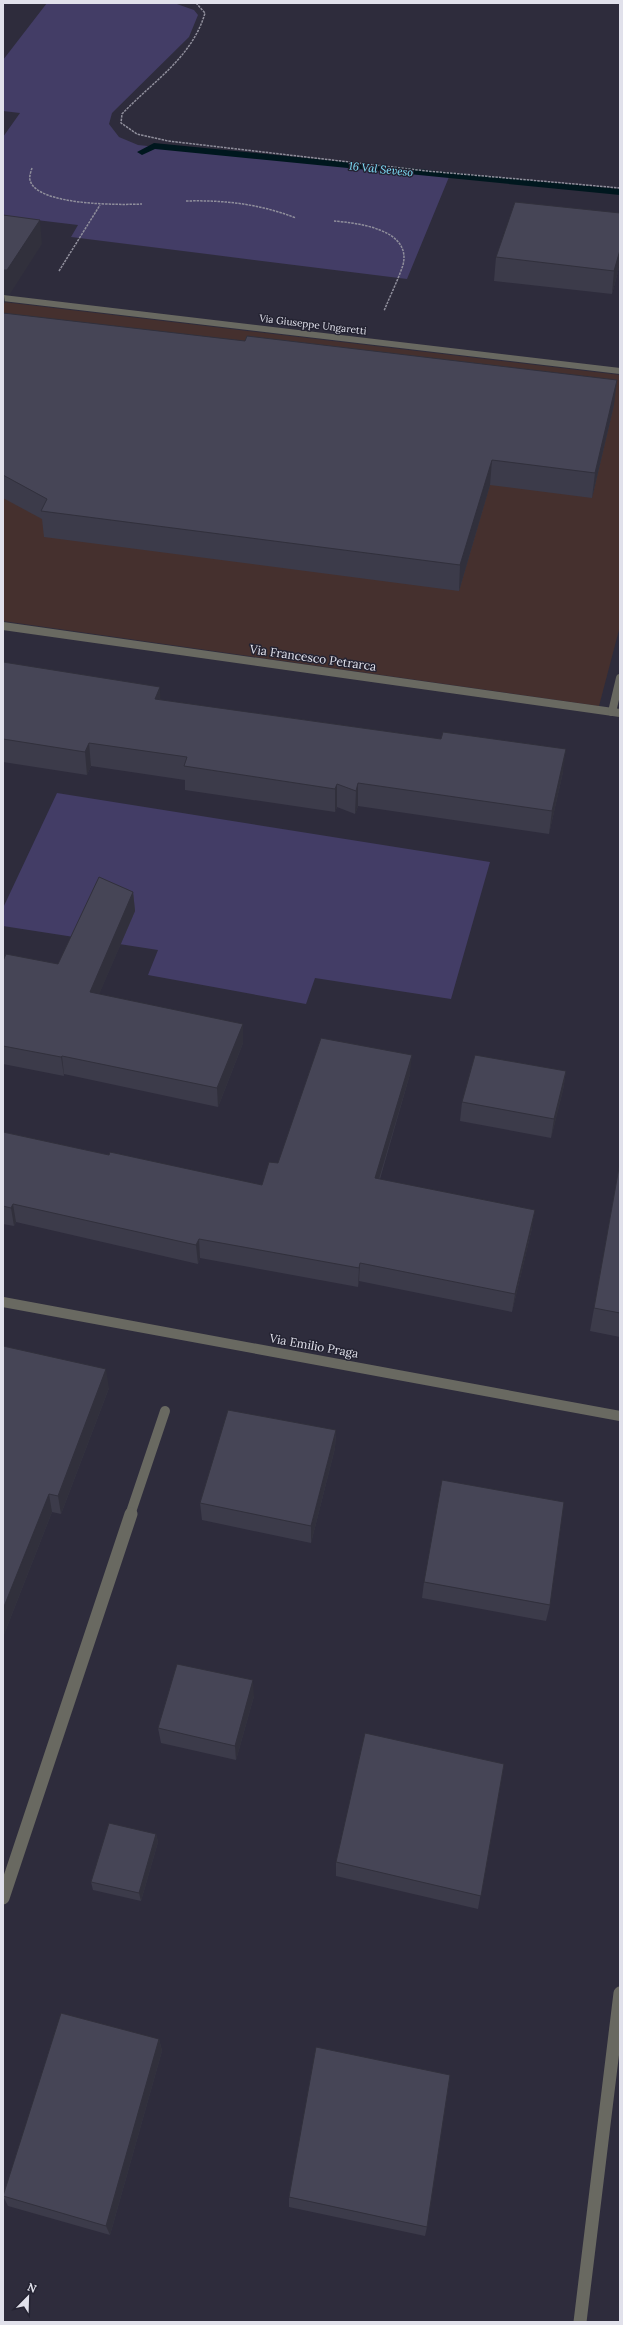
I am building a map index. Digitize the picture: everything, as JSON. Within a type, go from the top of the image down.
[{"type":"street","name":"Via Giuseppe Ungaretti","points":[[3,298],[620,370]]},
{"type":"street","name":"Via Francesco Petrarca","points":[[3,626],[616,712]]},
{"type":"street","points":[[616,712],[620,678]]},
{"type":"street","name":"Via Emilio Praga","points":[[3,1302],[620,1416]]},
{"type":"street","points":[[3,1898],[165,1411]]},
{"type":"street","points":[[580,2322],[620,1993]]},
{"type":"path","points":[[196,3],[205,13],[199,36],[184,53],[122,114],[121,123],[130,132],[143,137],[168,141],[427,171],[620,188]]},
{"type":"path","points":[[32,168],[31,183],[40,191],[68,200],[100,205],[142,204]]},
{"type":"path","points":[[186,201],[213,199],[246,202],[274,209],[296,218]]},
{"type":"path","points":[[40,302],[100,205]]},
{"type":"path","points":[[334,221],[349,222],[379,230],[392,236],[404,250],[405,256],[403,264],[371,342]]},
{"type":"shaded area","points":[[47,3],[174,3],[194,10],[198,15],[189,37],[112,113],[109,124],[119,137],[138,145],[449,177],[407,279],[71,237],[78,225],[3,216],[3,137],[20,113],[3,111],[3,60]]},
{"type":"shaded area","points":[[3,302],[620,375],[620,626],[599,706],[3,621]]},
{"type":"shaded area","points":[[57,793],[490,862],[451,999],[315,978],[306,1004],[148,975],[158,950],[3,926],[3,908]]},
{"type":"building","points":[[515,202],[620,213],[620,250],[614,271],[496,257]]},
{"type":"building","points":[[3,215],[40,220],[7,270],[3,270]]},
{"type":"building","points":[[3,313],[245,341],[247,336],[617,380],[595,473],[492,460],[460,565],[41,511],[47,499],[3,475]]},
{"type":"building","points":[[3,662],[160,687],[155,699],[441,739],[443,732],[566,749],[552,811],[358,783],[356,791],[337,784],[335,789],[184,766],[187,757],[89,743],[85,752],[3,739]]},
{"type":"building","points":[[99,877],[133,892],[90,992],[243,1024],[217,1088],[62,1056],[3,1046],[3,961],[6,954],[58,964]]},
{"type":"building","points":[[321,1038],[412,1055],[375,1178],[535,1210],[515,1294],[360,1263],[359,1268],[199,1239],[196,1245],[13,1204],[11,1208],[3,1206],[3,1132],[109,1155],[110,1152],[262,1185],[269,1162],[278,1163]]},
{"type":"building","points":[[475,1055],[566,1071],[554,1119],[462,1102]]},
{"type":"building","points":[[620,1162],[620,1313],[594,1308]]},
{"type":"building","points":[[3,1346],[106,1369],[58,1496],[49,1494],[3,1609]]},
{"type":"building","points":[[228,1410],[336,1430],[311,1526],[200,1503]]},
{"type":"building","points":[[442,1480],[564,1502],[550,1605],[424,1582]]},
{"type":"building","points":[[177,1664],[253,1680],[235,1746],[158,1728]]},
{"type":"building","points":[[365,1733],[504,1764],[481,1896],[336,1862]]},
{"type":"building","points":[[109,1823],[156,1834],[139,1893],[91,1882]]},
{"type":"building","points":[[61,2013],[159,2039],[106,2226],[3,2196]]},
{"type":"building","points":[[316,2047],[450,2075],[427,2227],[289,2197]]},
{"type":"waterway","name":"16 Val Seveso","points":[[142,152],[154,146],[620,192]]}]
